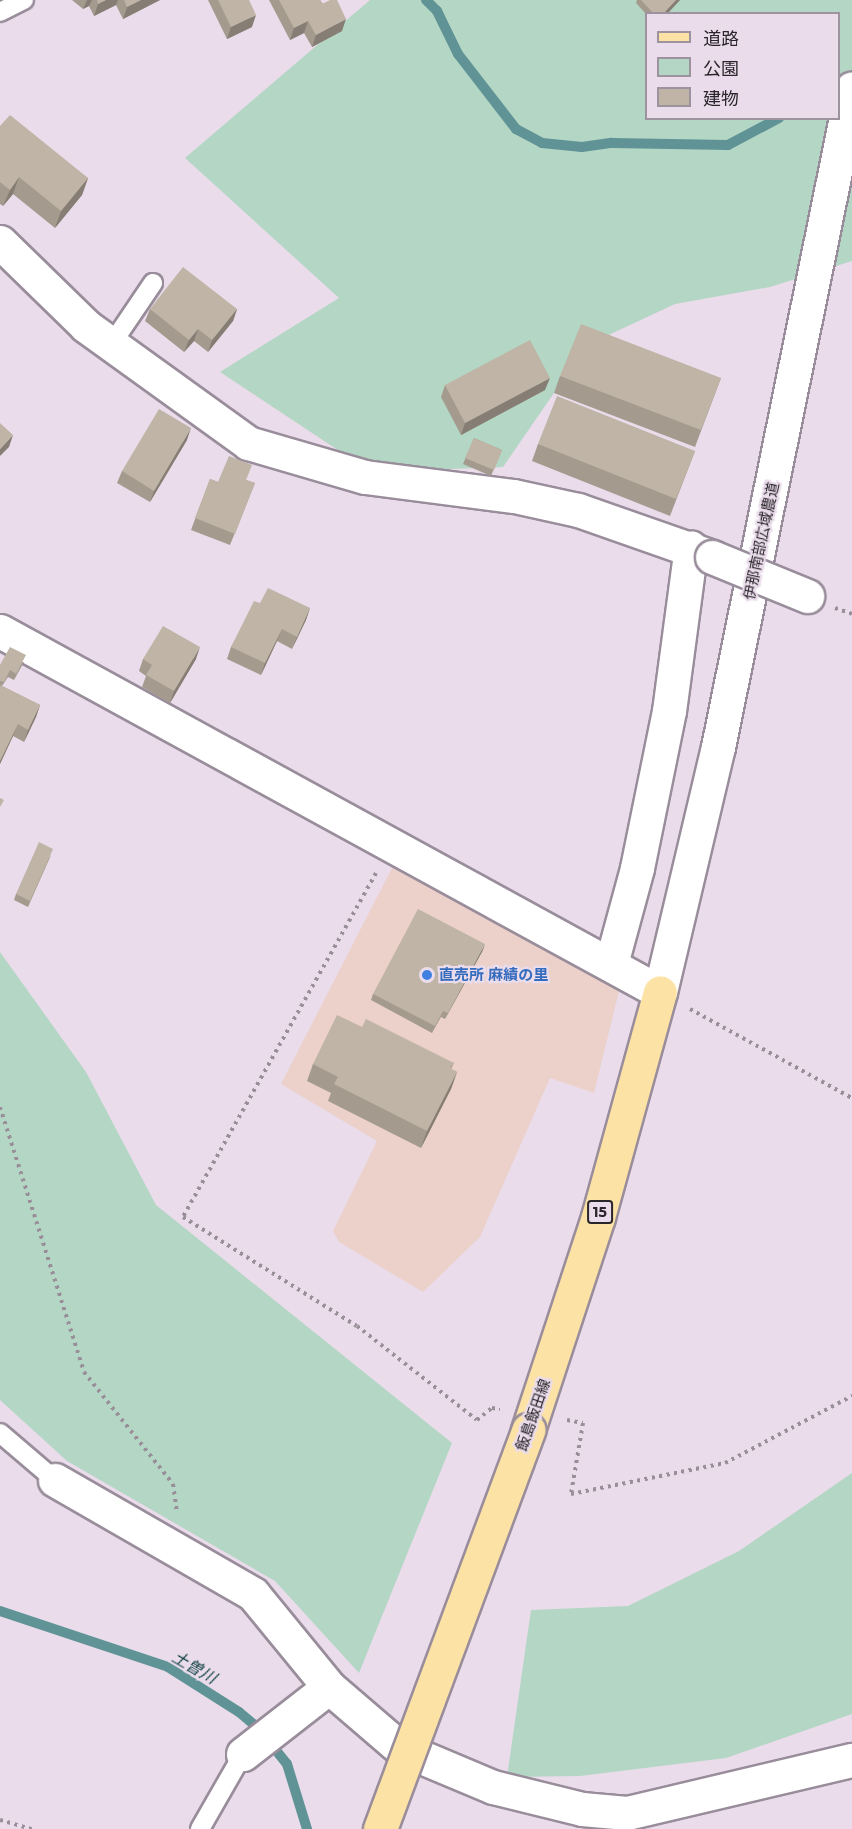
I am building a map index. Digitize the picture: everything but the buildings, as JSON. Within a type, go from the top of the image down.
[{"type":"main road","name":"飯島飯田線","points":[[380,1829],[516,1420],[598,1216],[660,992]]},
{"type":"street","name":"伊那南部広域農道","points":[[660,992],[718,747],[819,262],[852,88]]},
{"type":"street","points":[[0,242],[86,326],[248,443],[365,477],[514,496],[578,510],[702,552],[807,596]]},
{"type":"street","points":[[610,964],[637,867],[702,552]]},
{"type":"street","points":[[0,631],[660,992]]},
{"type":"street","points":[[55,1480],[182,1550],[254,1593],[329,1687],[400,1748],[493,1787],[582,1809],[627,1813],[852,1760]]},
{"type":"street","points":[[243,1754],[329,1687]]},
{"type":"lane","points":[[0,12],[24,0]]},
{"type":"lane","points":[[111,345],[153,283]]},
{"type":"lane","points":[[0,1433],[55,1480]]},
{"type":"lane","points":[[200,1829],[243,1754]]},
{"type":"path","points":[[391,846],[183,1217],[357,1326],[477,1420],[492,1408],[516,1420]]},
{"type":"path","points":[[660,992],[852,1098]]},
{"type":"path","points":[[0,1107],[84,1372],[173,1484],[182,1550]]},
{"type":"path","points":[[563,1420],[582,1423],[571,1494],[725,1463],[852,1396]]},
{"type":"path","points":[[0,1820],[32,1829]]},
{"type":"shaded area","points":[[393,866],[620,987],[594,1093],[550,1078],[480,1237],[423,1292],[339,1242],[333,1231],[377,1141],[281,1084]]},
{"type":"green space","points":[[370,0],[852,0],[852,261],[770,287],[675,304],[587,345],[503,467],[371,472],[220,372],[339,298],[185,158]]},
{"type":"green space","points":[[0,952],[86,1072],[156,1205],[452,1443],[359,1673],[275,1581],[67,1461],[0,1400]]},
{"type":"green space","points":[[852,1473],[852,1714],[726,1758],[580,1776],[507,1777],[531,1610],[628,1606],[739,1551]]},
{"type":"waterway","points":[[426,0],[437,11],[458,54],[516,129],[542,143],[582,147],[612,143],[728,145],[775,120]]},
{"type":"waterway","name":"土曽川","points":[[0,1611],[168,1667],[239,1712],[258,1728],[287,1764],[307,1829]]},
{"type":"place","name":"直売所 麻績の里","points":[[427,975]]}]
